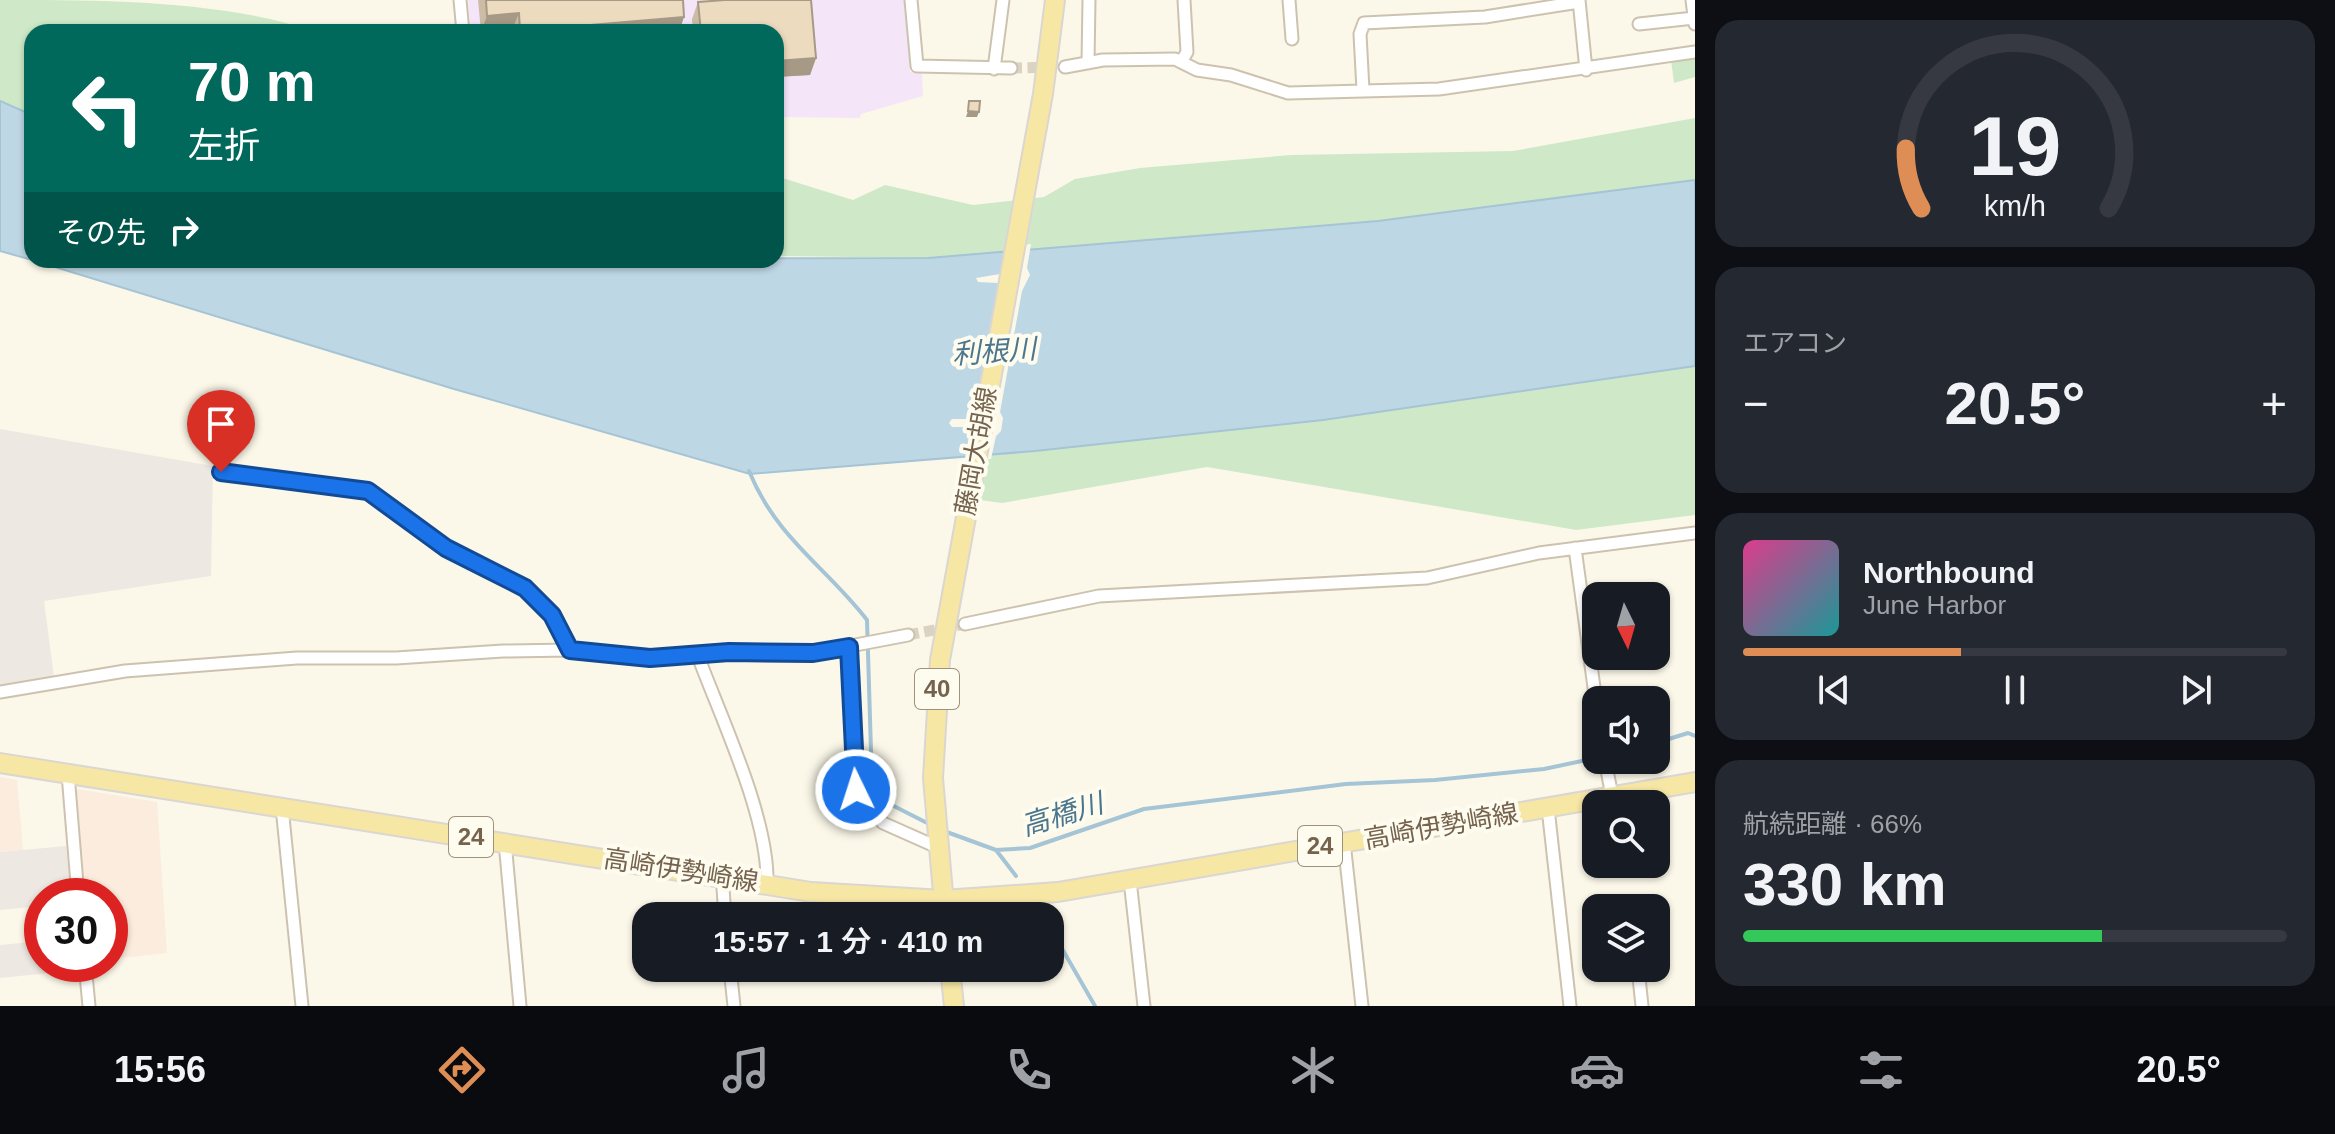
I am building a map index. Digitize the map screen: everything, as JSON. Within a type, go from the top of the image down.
[{"type":"main road","name":"藤岡大胡線","points":[[936,844],[936,697],[954,569],[1035,132],[1055,0]]},
{"type":"main road","name":"高崎伊勢崎線","points":[[0,763],[894,902]]},
{"type":"main road","name":"高崎伊勢崎線","points":[[1648,790],[1695,782]]},
{"type":"main road","name":"高崎伊勢崎線","points":[[984,902],[1130,880],[1582,802]]},
{"type":"main road","name":"40","points":[[936,844],[943,902]]},
{"type":"main road","points":[[951,982],[954,1006]]},
{"type":"street","points":[[460,0],[462,24]]},
{"type":"street","points":[[911,0],[917,66],[1011,68]]},
{"type":"street","points":[[994,69],[1003,0]]},
{"type":"street","points":[[1088,63],[1089,0]]},
{"type":"street","points":[[1181,62],[1187,52],[1184,0]]},
{"type":"street","points":[[1289,0],[1292,39]]},
{"type":"street","points":[[1692,0],[1695,25]]},
{"type":"street","points":[[1363,90],[1360,34],[1364,23],[1485,17],[1579,1],[1586,70]]},
{"type":"street","points":[[1639,24],[1694,18]]},
{"type":"street","points":[[1065,67],[1152,58],[1181,62],[1197,70],[1231,75],[1288,93],[1439,89],[1695,52]]},
{"type":"street","points":[[221,472],[368,491],[446,548],[525,588],[552,615],[570,650]]},
{"type":"street","points":[[965,624],[1099,596],[1427,578],[1575,548],[1695,533]]},
{"type":"street","points":[[1575,548],[1594,686]]},
{"type":"street","points":[[0,692],[125,671],[297,658],[396,658],[570,650],[650,658],[729,652],[813,653],[908,635]]},
{"type":"street","points":[[854,646],[859,797],[883,823],[936,844]]},
{"type":"street","points":[[698,656],[755,819],[767,864],[767,884]]},
{"type":"street","points":[[68,774],[77,878]]},
{"type":"street","points":[[282,807],[302,1006]]},
{"type":"street","points":[[1548,808],[1570,1006]]},
{"type":"street","points":[[505,842],[520,1006]]},
{"type":"street","points":[[1344,842],[1362,1006]]},
{"type":"street","points":[[722,875],[724,902]]},
{"type":"street","points":[[1130,880],[1144,1006]]},
{"type":"street","points":[[87,982],[89,1006]]},
{"type":"street","points":[[731,982],[734,1006]]},
{"type":"street","points":[[1639,982],[1642,1006]]},
{"type":"shaded area","points":[[468,0],[905,0],[910,72],[922,74],[923,96],[861,114],[860,118],[784,117],[784,24],[470,24]]},
{"type":"shaded area","points":[[0,429],[213,466],[211,576],[44,601],[54,677],[0,688]]},
{"type":"shaded area","points":[[0,777],[17,780],[23,850],[0,852]]},
{"type":"shaded area","points":[[74,790],[157,802],[167,953],[128,957],[128,878],[82,878]]},
{"type":"shaded area","points":[[66,846],[69,878],[24,878],[24,908],[0,910],[0,852]]},
{"type":"shaded area","points":[[24,943],[24,976],[0,978],[0,945]]},
{"type":"green space","points":[[0,0],[161,4],[242,14],[290,24],[24,24],[24,112],[0,101]]},
{"type":"green space","points":[[1695,56],[1695,77],[1674,83],[1671,60]]},
{"type":"green space","points":[[1695,118],[1695,180],[1378,221],[928,258],[784,256],[784,178],[853,200],[885,185],[973,205],[1044,197],[1075,179],[1140,168],[1291,155],[1513,151]]},
{"type":"green space","points":[[1695,366],[1695,515],[1576,530],[1207,467],[1002,503],[972,499],[981,456],[1323,420]]},
{"type":"water","points":[[0,101],[24,112],[24,258],[0,251]]},
{"type":"water","name":"利根川","points":[[1695,180],[1695,366],[1323,420],[1035,451],[750,474],[454,389],[58,268],[784,268],[784,258],[928,258],[1378,221]]},
{"type":"pier","points":[[1031,244],[1027,268],[1030,275],[1022,291],[1000,412],[1003,418],[1001,431],[996,436],[991,459],[966,461],[972,427],[952,427],[949,423],[952,419],[974,419],[998,283],[978,282],[976,278],[1000,274],[1005,247]]},
{"type":"building","points":[[486,0],[683,0],[684,17],[602,24],[520,24],[519,13],[487,16]]},
{"type":"building","points":[[811,0],[816,58],[784,60],[784,24],[700,24],[698,2]]},
{"type":"building","points":[[969,101],[980,101],[979,112],[968,111]]},
{"type":"waterway","name":"高橋川","points":[[749,471],[760,495],[788,534],[867,620],[872,784],[882,800],[933,826]]},
{"type":"waterway","name":"高橋川","points":[[1670,739],[1688,733],[1695,736]]},
{"type":"waterway","name":"高橋川","points":[[944,831],[996,850],[1030,848],[1144,809],[1346,784],[1435,780],[1544,769],[1582,761]]},
{"type":"waterway","points":[[996,850],[1016,876]]},
{"type":"waterway","points":[[1064,952],[1095,1006]]},
{"type":"tunnel","points":[[1011,68],[1065,67]]},
{"type":"tunnel","points":[[908,635],[965,624]]},
{"type":"route","points":[[221,472],[245,477],[275,476],[368,491],[428,537],[525,588],[552,615],[570,650],[650,658],[729,652],[813,653],[849,647],[856,790]]}]
